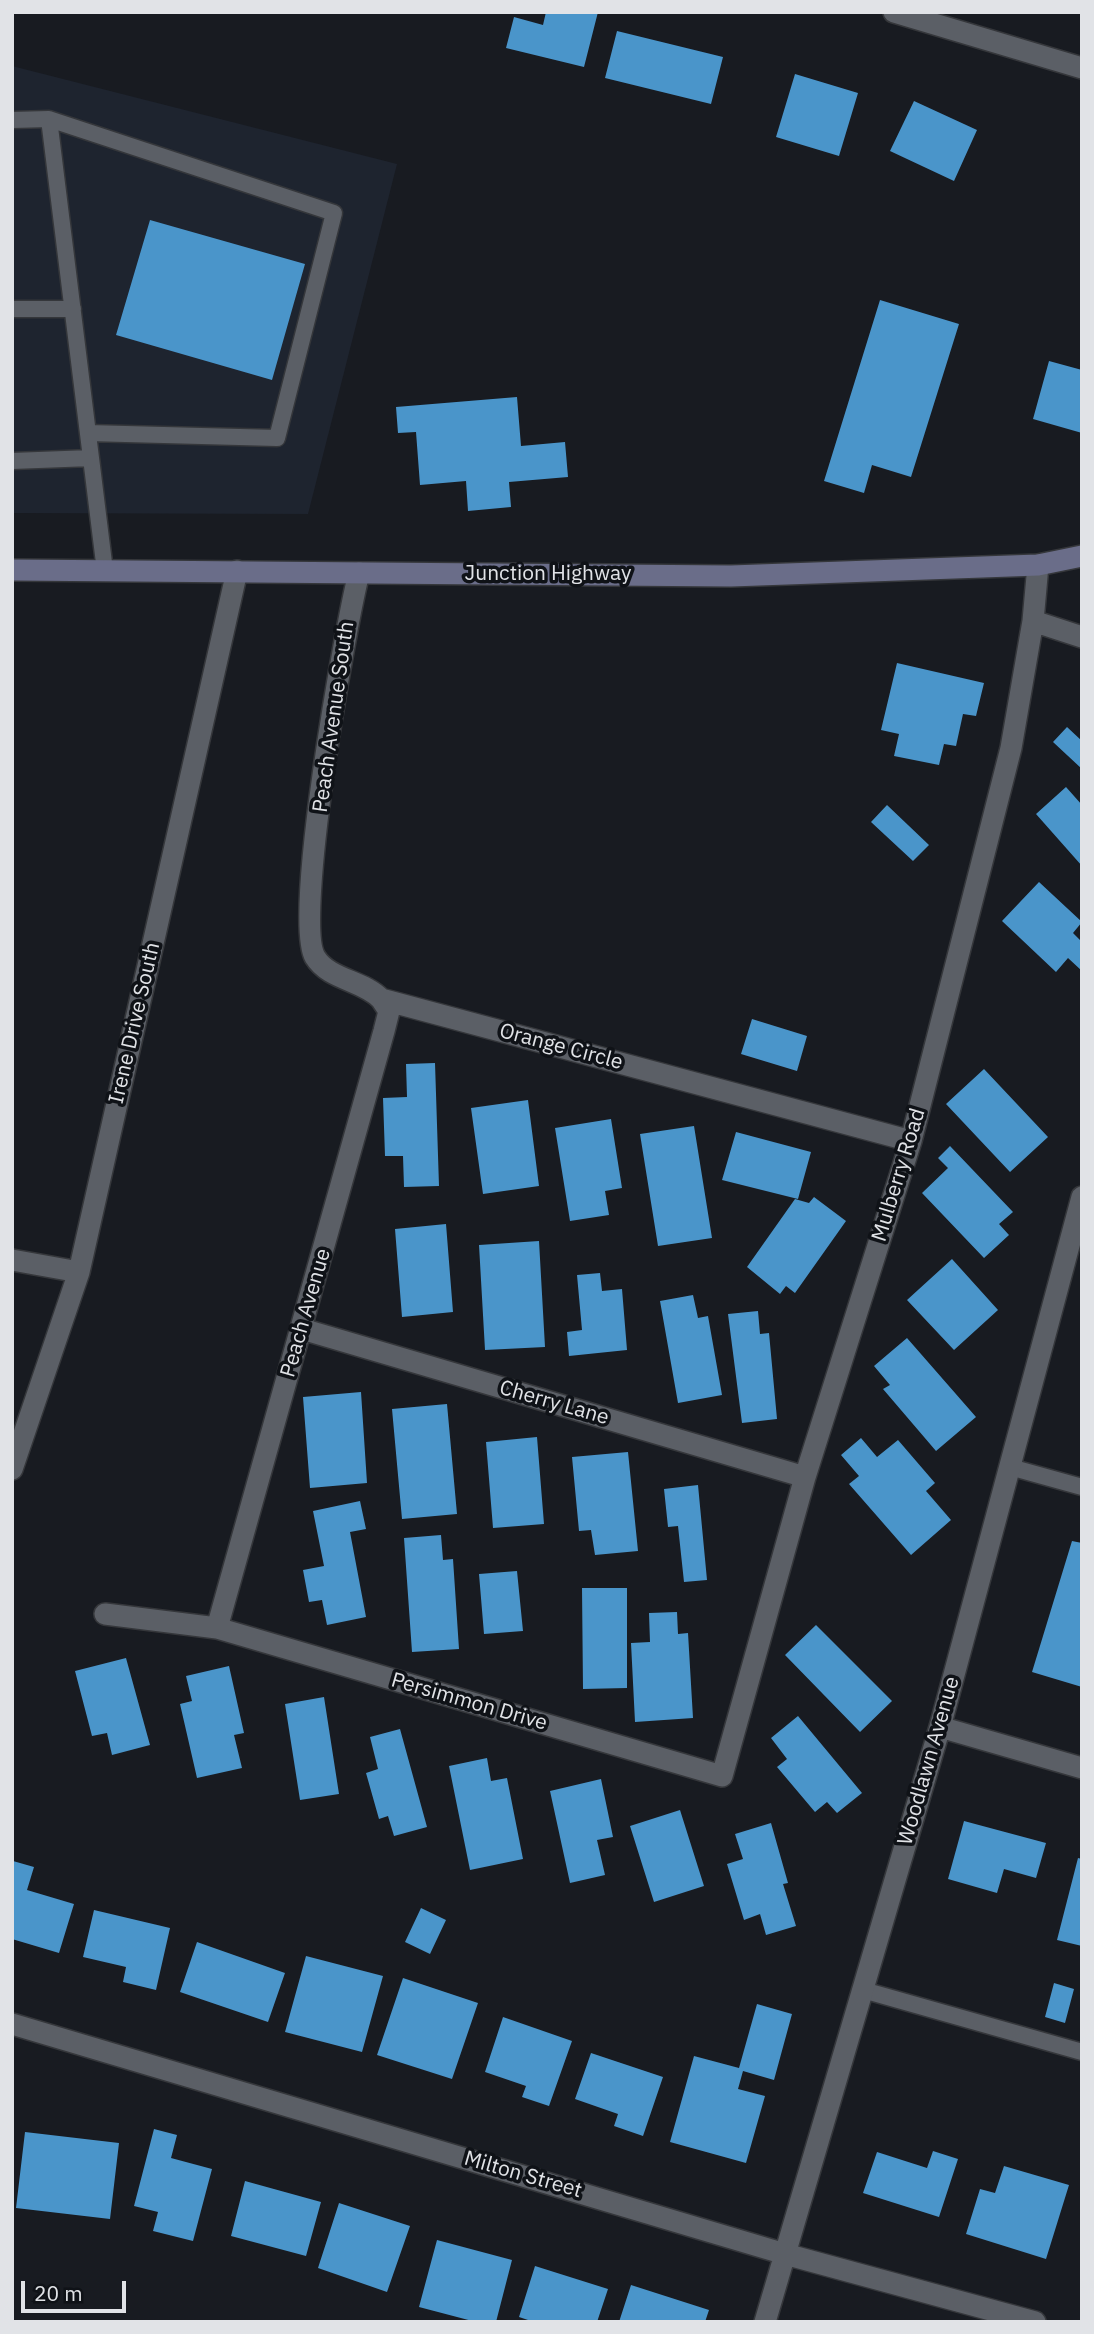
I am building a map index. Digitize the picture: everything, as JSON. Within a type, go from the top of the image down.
[{"type":"main road","name":"Junction Highway","points":[[12,570],[731,576],[1038,565],[1082,556]]},
{"type":"street","points":[[894,12],[1082,68]]},
{"type":"street","name":"Mulberry Road","points":[[722,1776],[805,1477],[911,1141],[1012,748],[1033,621],[1038,565]]},
{"type":"street","name":"Irene Drive South","points":[[12,1469],[79,1272],[237,571]]},
{"type":"street","name":"Peach Avenue South","points":[[313,862],[346,623],[359,573]]},
{"type":"street","points":[[1033,621],[1082,637]]},
{"type":"street","name":"Orange Circle","points":[[313,862],[308,891],[309,939],[315,957],[327,970],[373,990],[381,999],[911,1141]]},
{"type":"street","name":"Peach Avenue","points":[[216,1628],[384,1031],[389,1011],[381,999]]},
{"type":"street","name":"Woodlawn Avenue","points":[[765,2322],[940,1727],[1082,1197]]},
{"type":"street","points":[[12,1260],[79,1272]]},
{"type":"street","name":"Cherry Lane","points":[[302,1329],[805,1477]]},
{"type":"street","name":"Persimmon Drive","points":[[105,1614],[216,1628],[722,1776]]},
{"type":"street","points":[[940,1727],[1082,1768]]},
{"type":"street","name":"Milton Street","points":[[12,2024],[785,2254],[1035,2322]]},
{"type":"lane","points":[[48,119],[105,571]]},
{"type":"lane","points":[[12,120],[48,119],[334,213],[277,438],[88,433]]},
{"type":"lane","points":[[12,309],[73,309]]},
{"type":"lane","points":[[12,461],[91,458]]},
{"type":"lane","points":[[1010,1467],[1082,1487]]},
{"type":"lane","points":[[863,1990],[1082,2052]]},
{"type":"shaded area","points":[[12,66],[397,164],[308,514],[12,513]]},
{"type":"building","points":[[546,12],[598,12],[584,67],[506,48],[514,17],[543,25]]},
{"type":"building","points":[[617,31],[723,57],[711,104],[605,78]]},
{"type":"building","points":[[795,74],[858,93],[839,156],[776,137]]},
{"type":"building","points":[[914,101],[977,130],[954,181],[890,151]]},
{"type":"building","points":[[150,220],[305,264],[272,380],[116,335]]},
{"type":"building","points":[[880,300],[959,324],[911,477],[872,465],[864,493],[824,481]]},
{"type":"building","points":[[1049,361],[1082,370],[1082,433],[1033,419]]},
{"type":"building","points":[[517,397],[521,446],[565,442],[568,477],[509,482],[511,507],[468,511],[466,481],[420,485],[416,432],[398,433],[396,407]]},
{"type":"building","points":[[897,663],[984,683],[976,716],[963,714],[956,746],[944,744],[939,765],[894,756],[899,734],[881,730]]},
{"type":"building","points":[[1067,727],[1082,741],[1082,769],[1053,742]]},
{"type":"building","points":[[1066,787],[1082,805],[1082,866],[1036,814]]},
{"type":"building","points":[[887,805],[929,845],[913,861],[871,822]]},
{"type":"building","points":[[1039,882],[1082,922],[1073,933],[1082,942],[1082,971],[1068,958],[1056,972],[1002,921]]},
{"type":"building","points":[[752,1019],[807,1036],[797,1071],[741,1054]]},
{"type":"building","points":[[435,1063],[439,1186],[404,1187],[403,1156],[385,1156],[383,1098],[407,1097],[406,1064]]},
{"type":"building","points":[[984,1069],[1048,1137],[1010,1172],[946,1104]]},
{"type":"building","points":[[528,1100],[539,1186],[483,1194],[471,1108]]},
{"type":"building","points":[[611,1119],[622,1188],[605,1191],[609,1215],[570,1221],[555,1128]]},
{"type":"building","points":[[694,1126],[712,1238],[658,1246],[640,1134]]},
{"type":"building","points":[[736,1132],[811,1152],[798,1199],[722,1180]]},
{"type":"building","points":[[950,1146],[1013,1212],[999,1224],[1009,1235],[984,1258],[922,1193],[948,1168],[938,1158]]},
{"type":"building","points":[[814,1197],[846,1221],[795,1293],[786,1286],[780,1294],[747,1267],[795,1199],[809,1203]]},
{"type":"building","points":[[446,1224],[453,1312],[402,1317],[395,1229]]},
{"type":"building","points":[[539,1241],[545,1347],[485,1350],[479,1245]]},
{"type":"building","points":[[952,1259],[998,1310],[954,1350],[907,1300]]},
{"type":"building","points":[[600,1273],[602,1291],[622,1289],[627,1350],[569,1356],[567,1332],[582,1330],[577,1275]]},
{"type":"building","points":[[693,1295],[698,1318],[708,1316],[722,1395],[678,1403],[660,1301]]},
{"type":"building","points":[[758,1311],[760,1334],[769,1333],[777,1419],[742,1423],[728,1314]]},
{"type":"building","points":[[907,1338],[976,1417],[936,1451],[883,1389],[890,1385],[874,1366]]},
{"type":"building","points":[[361,1392],[367,1483],[310,1488],[303,1397]]},
{"type":"building","points":[[447,1404],[457,1514],[402,1519],[392,1409]]},
{"type":"building","points":[[537,1437],[544,1524],[493,1528],[486,1442]]},
{"type":"building","points":[[861,1438],[877,1457],[898,1440],[935,1483],[926,1491],[951,1520],[911,1555],[849,1484],[859,1476],[841,1455]]},
{"type":"building","points":[[628,1452],[638,1551],[595,1555],[591,1530],[579,1531],[572,1457]]},
{"type":"building","points":[[698,1485],[707,1580],[684,1582],[678,1526],[668,1527],[664,1489]]},
{"type":"building","points":[[360,1501],[366,1529],[350,1532],[366,1617],[327,1625],[322,1600],[309,1602],[303,1570],[324,1566],[313,1511]]},
{"type":"building","points":[[441,1535],[443,1560],[453,1559],[459,1649],[412,1652],[404,1538]]},
{"type":"building","points":[[1072,1541],[1082,1543],[1082,1687],[1032,1672]]},
{"type":"building","points":[[517,1571],[523,1631],[484,1634],[479,1574]]},
{"type":"building","points":[[582,1588],[627,1588],[627,1688],[583,1689]]},
{"type":"building","points":[[677,1612],[678,1634],[688,1633],[693,1718],[635,1722],[631,1643],[650,1642],[649,1613]]},
{"type":"building","points":[[816,1625],[892,1701],[860,1732],[785,1655]]},
{"type":"building","points":[[126,1658],[150,1745],[112,1755],[107,1733],[92,1736],[75,1671]]},
{"type":"building","points":[[229,1666],[244,1733],[234,1735],[242,1768],[197,1778],[180,1704],[192,1701],[186,1676]]},
{"type":"building","points":[[324,1697],[339,1794],[300,1800],[285,1704]]},
{"type":"building","points":[[798,1716],[862,1793],[837,1813],[827,1802],[815,1812],[777,1767],[787,1759],[771,1738]]},
{"type":"building","points":[[400,1729],[427,1827],[394,1836],[388,1816],[379,1819],[366,1773],[378,1769],[370,1737]]},
{"type":"building","points":[[487,1758],[491,1781],[507,1778],[523,1859],[470,1870],[449,1766]]},
{"type":"building","points":[[601,1779],[613,1837],[597,1840],[605,1875],[570,1883],[550,1791]]},
{"type":"building","points":[[680,1810],[704,1886],[654,1902],[630,1826]]},
{"type":"building","points":[[964,1821],[1046,1843],[1036,1878],[1004,1869],[997,1893],[948,1879]]},
{"type":"building","points":[[771,1823],[788,1883],[783,1884],[796,1926],[766,1935],[760,1914],[744,1920],[727,1864],[743,1859],[735,1834]]},
{"type":"building","points":[[1078,1858],[1082,1859],[1082,1946],[1057,1940]]},
{"type":"building","points":[[13,1861],[34,1867],[27,1890],[74,1904],[59,1953],[12,1939]]},
{"type":"building","points":[[421,1908],[446,1920],[430,1954],[405,1942]]},
{"type":"building","points":[[94,1910],[170,1928],[156,1990],[123,1982],[126,1967],[83,1957]]},
{"type":"building","points":[[197,1942],[285,1973],[268,2022],[180,1992]]},
{"type":"building","points":[[306,1956],[383,1976],[362,2052],[285,2032]]},
{"type":"building","points":[[403,1978],[478,2003],[452,2079],[377,2055]]},
{"type":"building","points":[[1054,1983],[1074,1989],[1065,2023],[1045,2017]]},
{"type":"building","points":[[757,2004],[792,2014],[774,2080],[743,2071],[738,2089],[765,2096],[746,2163],[670,2142],[694,2056],[739,2068]]},
{"type":"building","points":[[503,2017],[572,2041],[549,2106],[522,2097],[526,2086],[485,2072]]},
{"type":"building","points":[[591,2053],[663,2077],[643,2136],[614,2126],[618,2114],[575,2099]]},
{"type":"building","points":[[154,2129],[177,2135],[171,2158],[212,2169],[193,2241],[153,2231],[158,2212],[134,2206]]},
{"type":"building","points":[[25,2132],[119,2143],[110,2219],[16,2208]]},
{"type":"building","points":[[933,2151],[958,2159],[939,2217],[863,2193],[877,2152],[927,2168]]},
{"type":"building","points":[[1004,2166],[1069,2185],[1046,2259],[966,2234],[980,2189],[995,2193]]},
{"type":"building","points":[[245,2181],[321,2202],[306,2256],[231,2236]]},
{"type":"building","points":[[339,2203],[410,2226],[387,2292],[318,2268]]},
{"type":"building","points":[[437,2240],[512,2260],[496,2322],[476,2322],[419,2307]]},
{"type":"building","points":[[535,2266],[608,2289],[597,2322],[534,2322],[519,2317]]},
{"type":"building","points":[[631,2285],[709,2310],[705,2322],[619,2322]]}]
